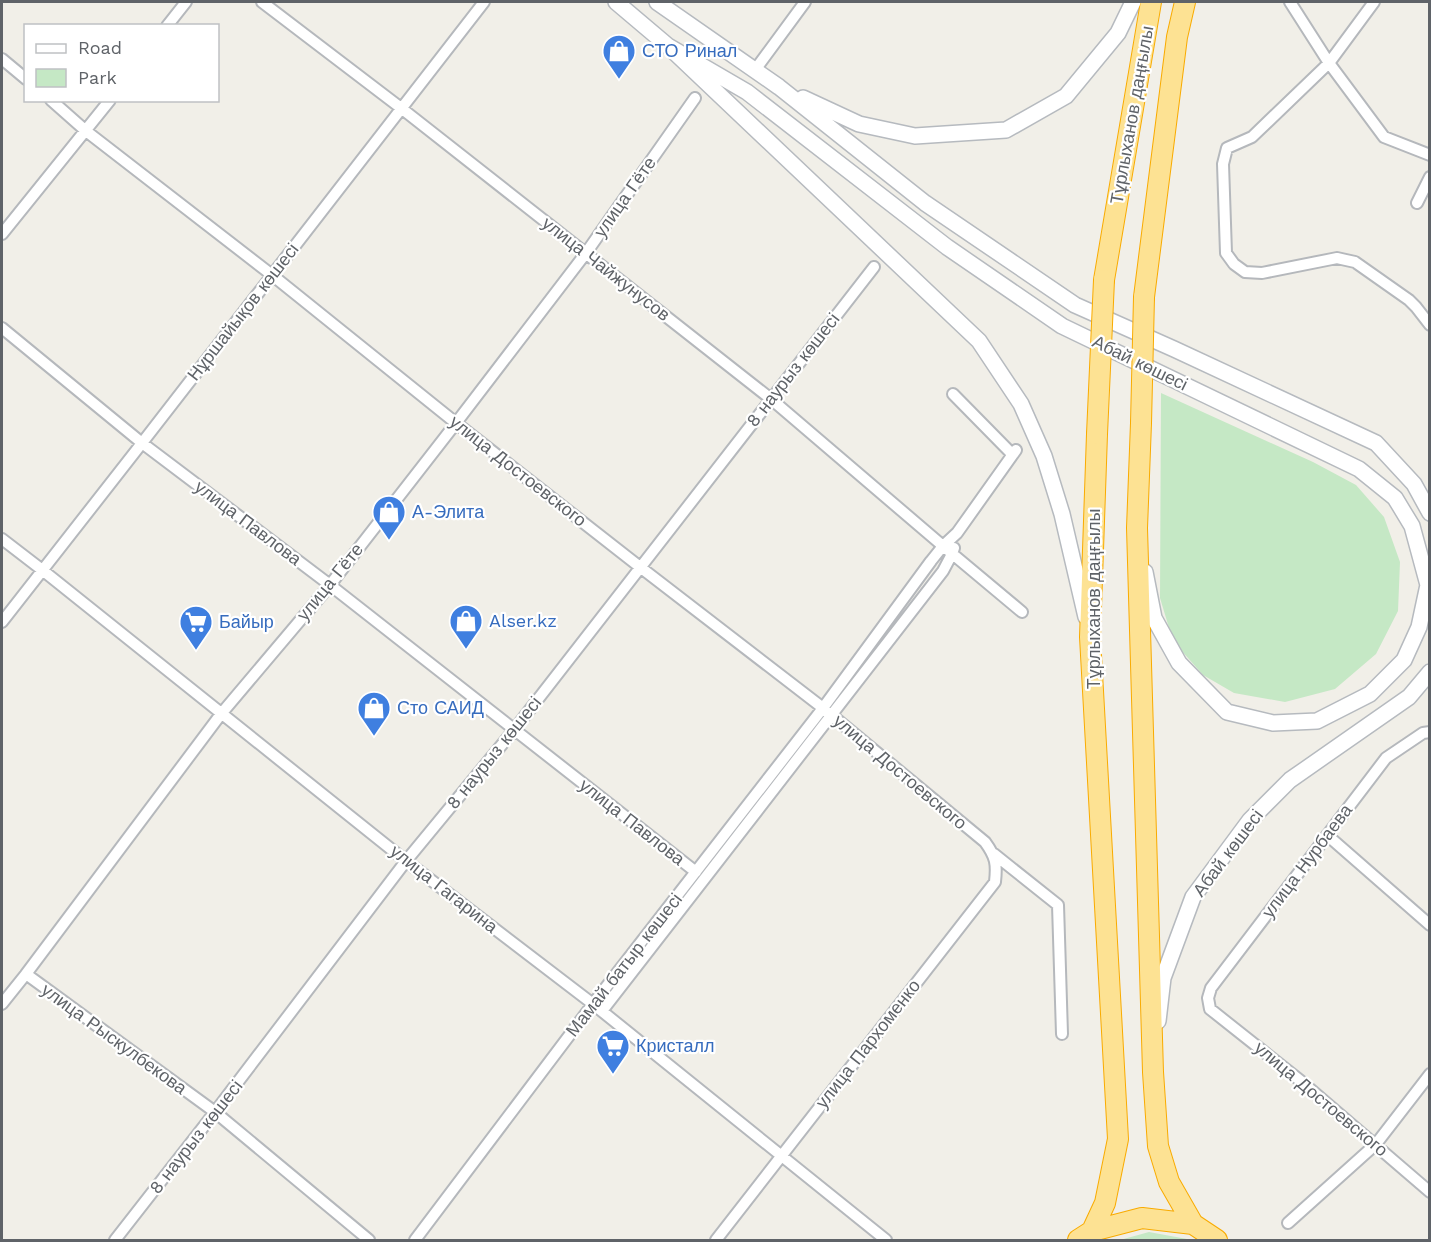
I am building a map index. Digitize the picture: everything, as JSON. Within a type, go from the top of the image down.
[{"type":"highway","name":"Тұрлыханов даңғылы","points":[[1085,1236],[1105,1203],[1118,1139],[1090,638],[1104,280],[1151,2]]},
{"type":"highway","name":"Тұрлыханов даңғылы","points":[[1185,2],[1178,37],[1144,297],[1137,528],[1153,1072],[1158,1146],[1169,1182],[1193,1224]]},
{"type":"highway","points":[[1085,1236],[1142,1218],[1193,1224],[1217,1240]]},
{"type":"main road","points":[[616,2],[668,45],[979,341],[1021,404],[1044,456],[1062,514],[1090,638]]},
{"type":"main road","points":[[657,2],[779,87],[859,124],[915,136],[1006,130],[1066,96],[1118,33],[1133,2]]},
{"type":"main road","name":"Абай көшесі","points":[[668,45],[747,92],[947,247],[1062,326],[1359,469],[1395,498],[1412,526],[1428,585],[1419,627],[1404,660],[1370,694],[1317,721],[1273,723],[1227,712],[1179,663],[1154,618],[1137,528]]},
{"type":"main road","name":"Абай көшесі","points":[[779,87],[925,203],[1075,305],[1376,444],[1414,484],[1430,513]]},
{"type":"main road","name":"Абай көшесі","points":[[1153,1072],[1163,978],[1193,897],[1250,820],[1290,780],[1409,697],[1430,672]]},
{"type":"street","points":[[170,24],[186,2]]},
{"type":"street","name":"улица Чайжунусов","points":[[262,2],[401,108],[771,399],[1022,612]]},
{"type":"street","name":"Нұршайықов көшесі","points":[[2,621],[484,2]]},
{"type":"street","points":[[755,70],[805,2]]},
{"type":"street","points":[[1290,2],[1329,63],[1384,137],[1430,154]]},
{"type":"street","points":[[1374,2],[1329,63],[1252,136],[1227,148],[1223,164],[1226,253],[1234,264],[1245,272],[1262,273],[1337,258],[1354,262],[1409,300],[1430,325]]},
{"type":"street","points":[[2,59],[24,77]]},
{"type":"street","name":"улица Гёте","points":[[2,1004],[220,714],[330,585],[456,423],[585,253],[695,98]]},
{"type":"street","name":"улица Достоевского","points":[[53,102],[456,423],[828,712],[985,842],[994,854]]},
{"type":"street","points":[[2,234],[109,102]]},
{"type":"street","points":[[1417,203],[1430,177]]},
{"type":"street","name":"8 наурыз көшесі","points":[[116,1240],[406,861],[514,730],[874,267]]},
{"type":"street","name":"улица Павлова","points":[[2,328],[142,443],[330,585],[696,872]]},
{"type":"street","points":[[953,394],[1014,452],[957,533]]},
{"type":"street","name":"Мамай батыр көшесі","points":[[415,1240],[828,712],[943,546],[957,533]]},
{"type":"street","name":"Мамай батыр көшесі","points":[[598,1007],[696,872],[943,571],[952,554],[957,533]]},
{"type":"street","name":"улица Гагарина","points":[[2,539],[406,861],[598,1007],[886,1240]]},
{"type":"street","name":"улица Нурбаева","points":[[1210,1009],[1208,998],[1211,988],[1386,758],[1423,733],[1430,732]]},
{"type":"street","points":[[1327,835],[1430,925]]},
{"type":"street","points":[[994,854],[1058,905],[1062,1034]]},
{"type":"street","name":"улица Пархоменко","points":[[716,1240],[995,882],[997,869],[994,854]]},
{"type":"street","name":"улица Рыскулбекова","points":[[26,974],[215,1112],[369,1240]]},
{"type":"street","name":"улица Достоевского","points":[[1210,1009],[1302,1082],[1430,1192]]},
{"type":"street","points":[[1288,1223],[1376,1144],[1430,1074]]},
{"type":"green space","points":[[1161,393],[1313,462],[1356,485],[1384,517],[1400,562],[1398,611],[1376,654],[1335,689],[1285,702],[1234,693],[1203,675],[1173,641],[1160,598]]},
{"type":"green space","points":[[1149,1232],[1187,1239],[1189,1240],[1120,1240]]},
{"type":"place","name":"СТО Ринал","points":[[619,80]]},
{"type":"place","name":"А-Элита","points":[[389,541]]},
{"type":"place","name":"Alser.kz","points":[[466,650]]},
{"type":"place","name":"Байыр","points":[[196,651]]},
{"type":"place","name":"Сто САИД","points":[[374,737]]},
{"type":"place","name":"Кристалл","points":[[613,1075]]}]
